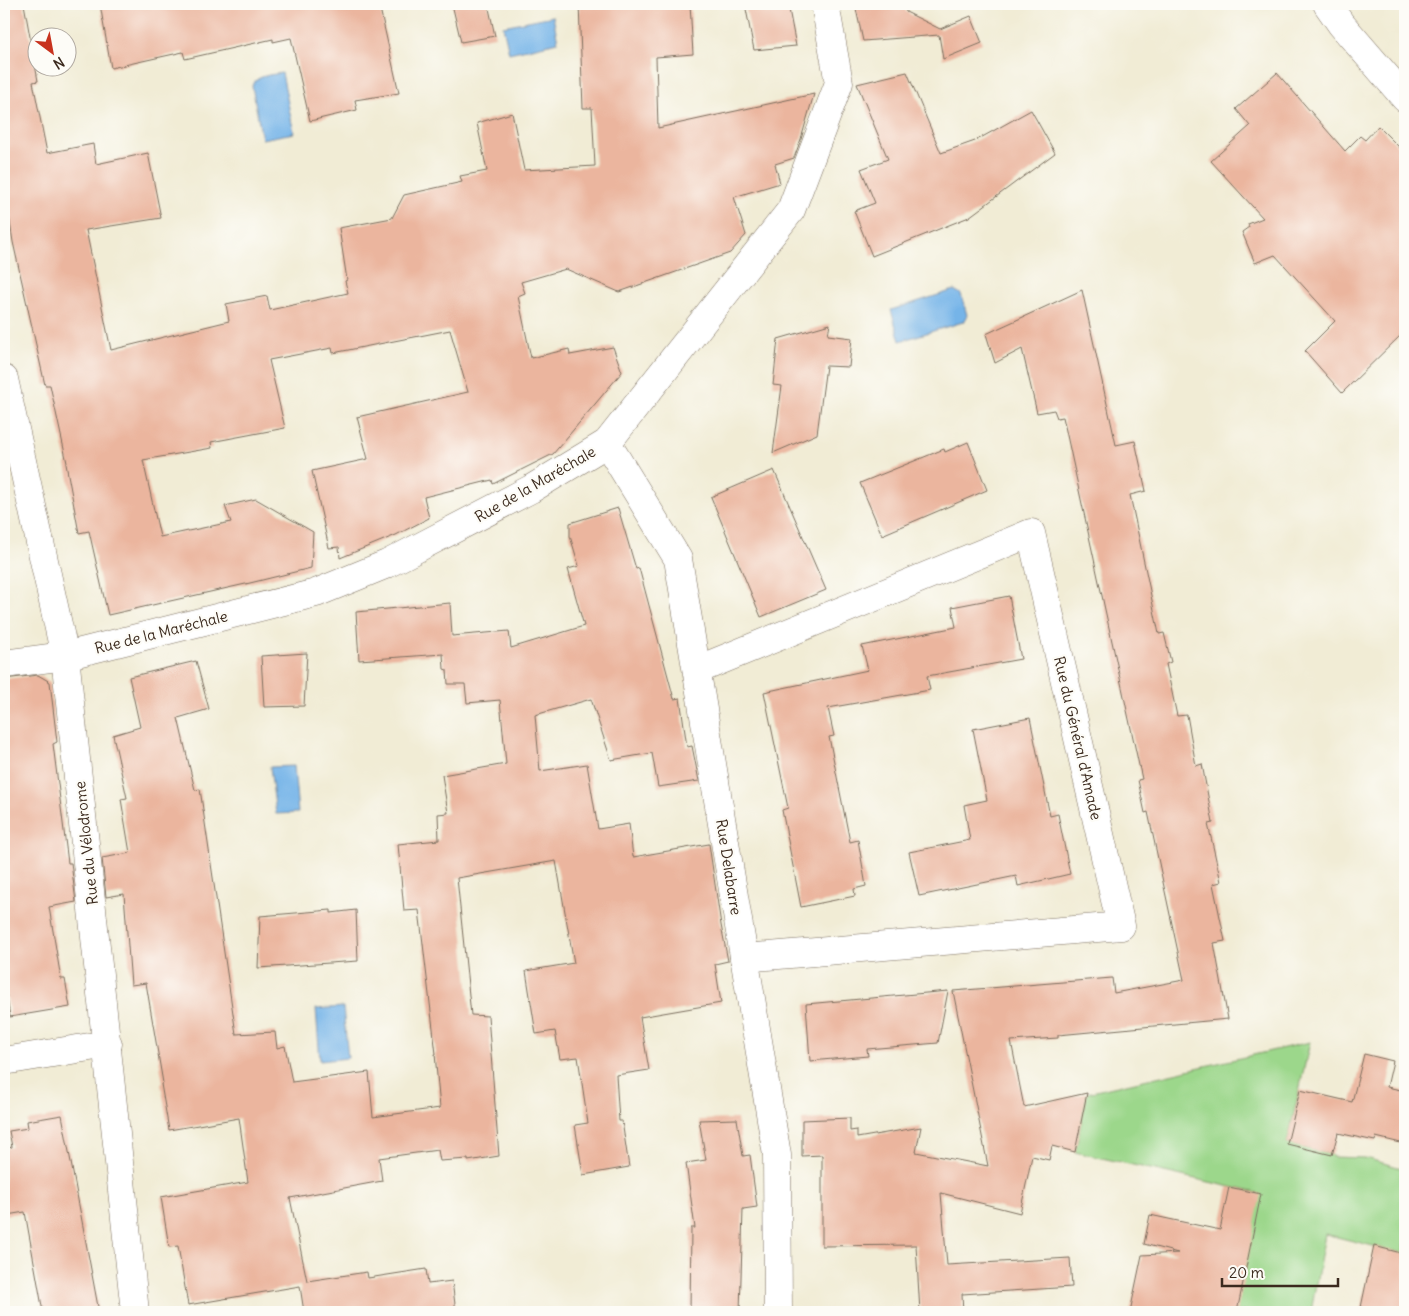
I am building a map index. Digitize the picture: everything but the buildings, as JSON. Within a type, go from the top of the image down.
[{"type":"street","name":"Rue de la Maréchale","points":[[4,664],[66,656],[316,593],[387,564],[531,489],[607,442],[791,210],[839,83],[825,4]]},
{"type":"street","points":[[1327,4],[1341,24],[1405,98]]},
{"type":"street","name":"Rue du Vélodrome","points":[[4,379],[66,656],[135,1312]]},
{"type":"street","name":"Rue Delabarre","points":[[607,442],[678,559],[777,1155],[778,1312]]},
{"type":"street","name":"Rue du Général d'Amade","points":[[697,670],[1031,534],[1121,926],[744,958]]},
{"type":"street","points":[[4,1061],[108,1044]]},
{"type":"green space","points":[[1310,1042],[1287,1144],[1332,1155],[1332,1157],[1365,1158],[1405,1169],[1405,1254],[1325,1234],[1311,1312],[1218,1312],[1225,1273],[1244,1277],[1258,1193],[1075,1152],[1087,1093]]},
{"type":"water","points":[[553,16],[558,42],[509,53],[503,26]]},
{"type":"water","points":[[282,73],[294,133],[262,139],[252,86],[260,78]]},
{"type":"water","points":[[954,290],[961,294],[967,315],[963,322],[900,341],[891,310]]},
{"type":"water","points":[[294,766],[298,813],[276,814],[270,767]]},
{"type":"water","points":[[343,1007],[348,1058],[320,1061],[316,1009]]}]
